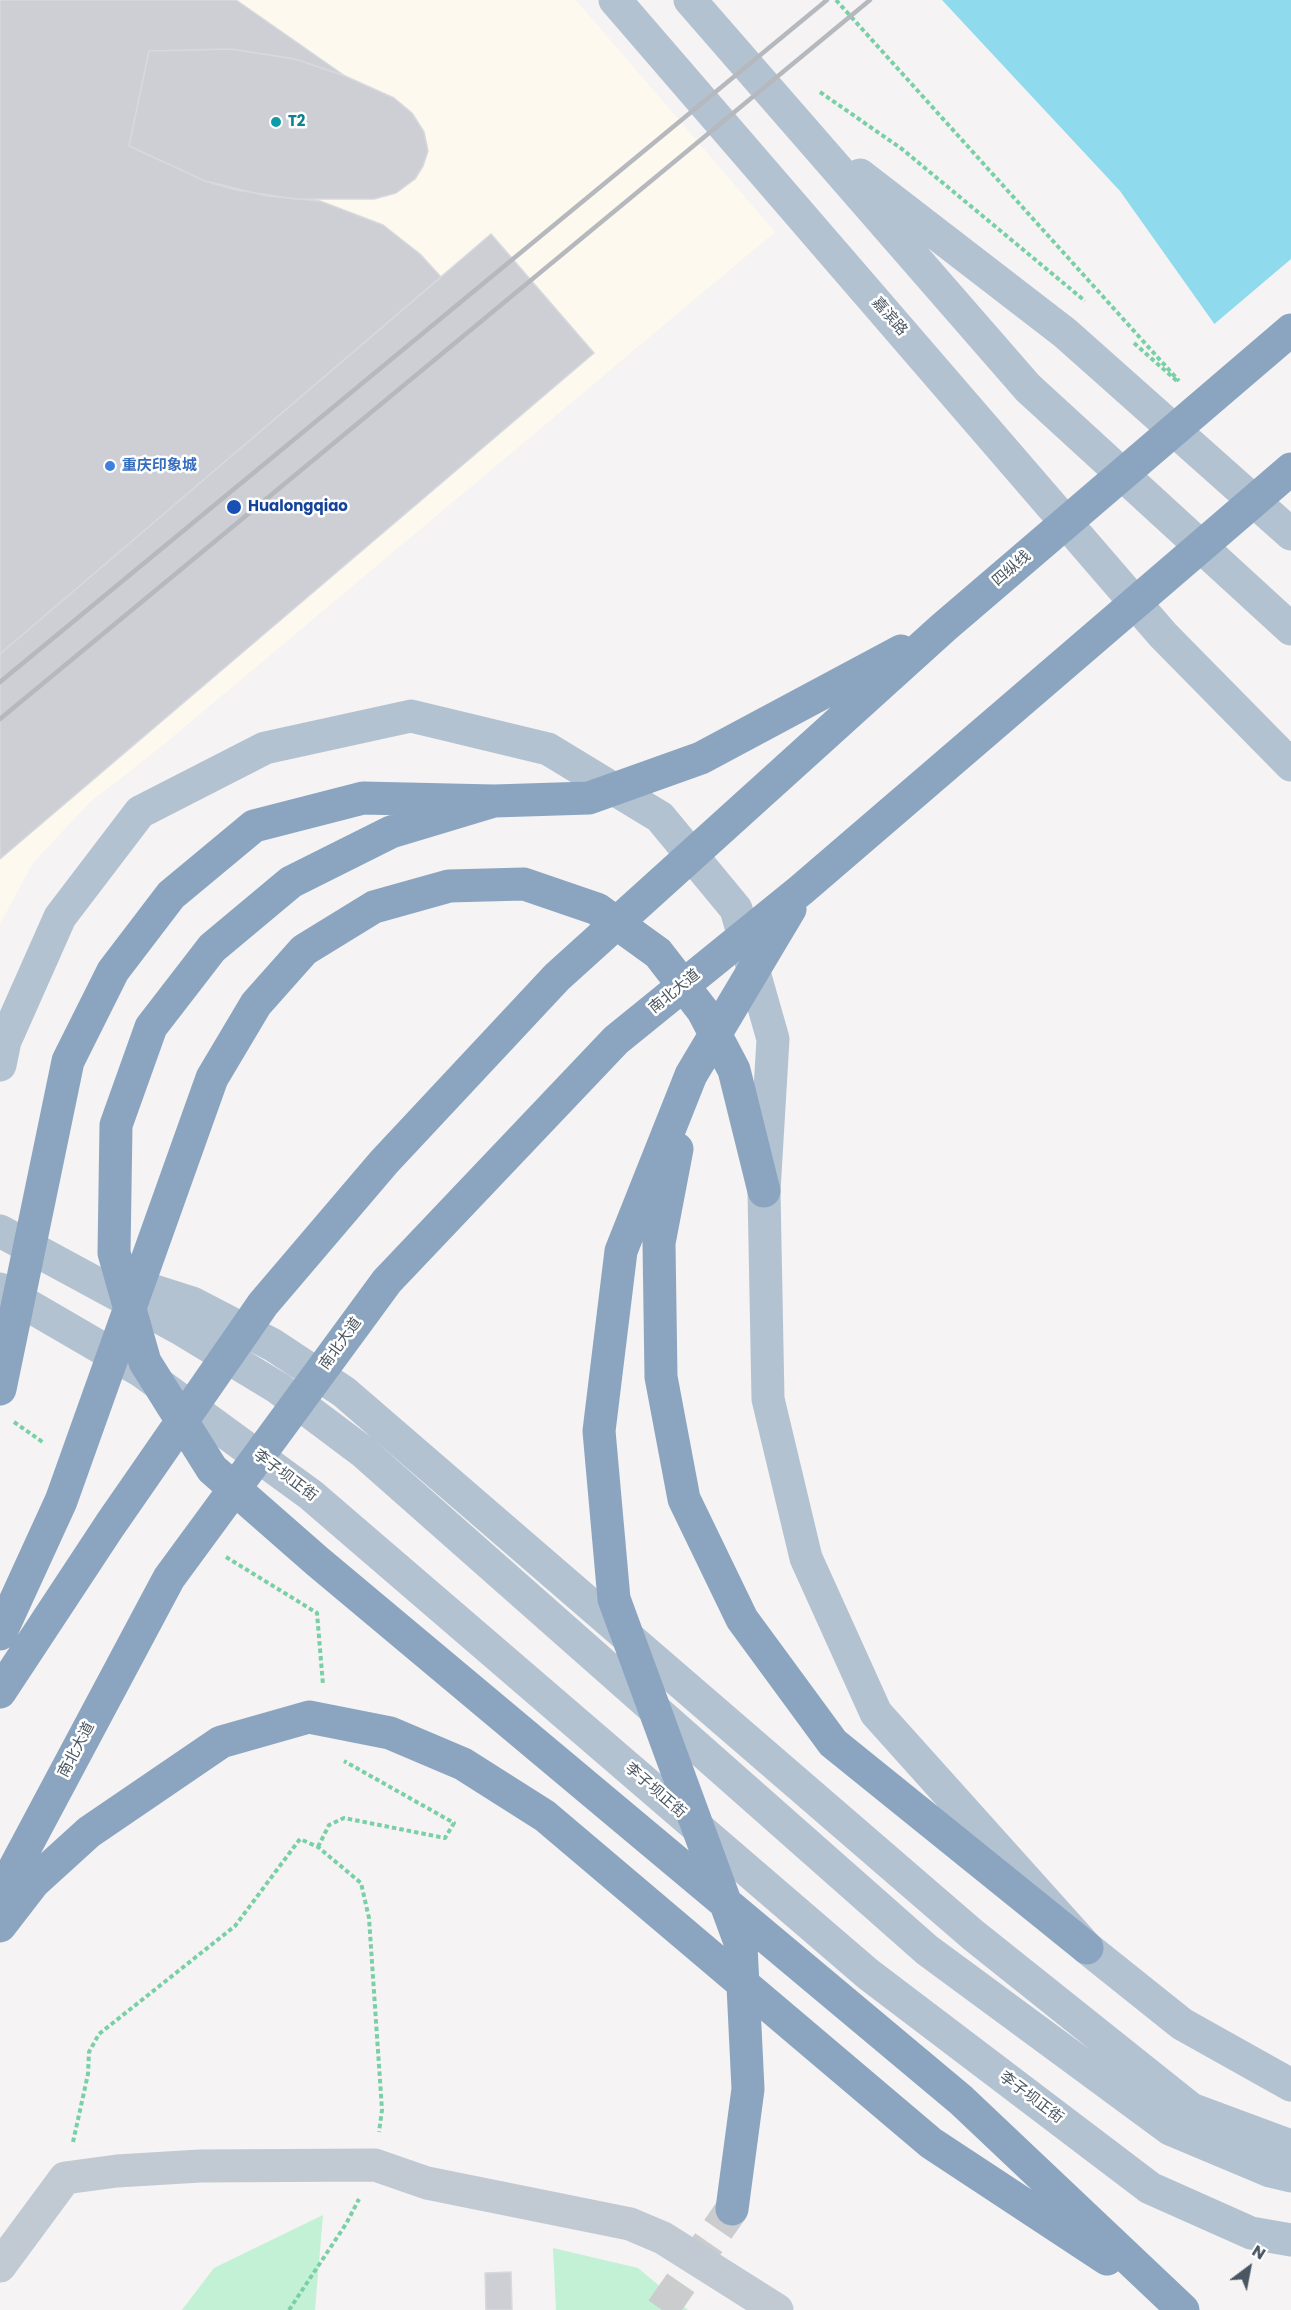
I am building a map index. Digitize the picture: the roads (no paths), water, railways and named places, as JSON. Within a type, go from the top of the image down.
[{"type":"highway","name":"四纵线","points":[[0,1692],[110,1525],[263,1304],[384,1162],[557,977],[738,816],[944,627],[1291,330]]},
{"type":"highway","points":[[732,2209],[748,2089],[741,1945],[614,1599],[599,1431],[621,1251],[691,1075],[801,890],[1291,469]]},
{"type":"highway","points":[[0,1389],[68,1061],[113,971],[171,895],[254,825],[363,798],[494,801],[589,798],[701,759],[944,627]]},
{"type":"highway","points":[[494,801],[391,832],[291,882],[212,948],[151,1027],[116,1125],[114,1253],[145,1362],[212,1469],[317,1561],[961,2100],[1183,2310]]},
{"type":"highway","points":[[0,1634],[61,1501],[212,1078],[256,1004],[304,950],[374,907],[449,886],[524,884],[597,909],[658,953],[703,1011],[734,1070],[764,1191]]},
{"type":"highway","name":"南北大道","points":[[0,1894],[169,1578],[387,1281],[616,1040],[801,890]]},
{"type":"highway","points":[[691,1075],[659,1243],[661,1377],[684,1499],[742,1619],[832,1743],[1087,1948]]},
{"type":"highway","points":[[0,1926],[34,1882],[90,1832],[221,1742],[309,1718],[390,1733],[463,1764],[545,1816],[931,2143],[1183,2310]]},
{"type":"main road","name":"嘉滨路","points":[[615,0],[1163,634]]},
{"type":"main road","points":[[690,0],[1028,388],[1291,629]]},
{"type":"main road","points":[[801,130],[1065,333],[1291,534]]},
{"type":"main road","points":[[1163,634],[1291,747]]},
{"type":"main road","points":[[1163,634],[1291,765]]},
{"type":"main road","points":[[0,1065],[5,1041],[60,917],[140,812],[265,748],[411,716],[548,749],[660,817],[736,909],[773,1039],[764,1191],[768,1399],[806,1558],[876,1713],[1087,1948],[1182,2024],[1291,2085]]},
{"type":"main road","points":[[0,1231],[179,1328],[278,1388],[362,1451],[937,1957],[1170,2129],[1270,2171],[1291,2176]]},
{"type":"main road","points":[[56,1261],[192,1303],[273,1345],[344,1392],[485,1511],[973,1935],[1182,2102],[1191,2109],[1291,2146]]},
{"type":"main road","name":"李子坝正街","points":[[0,1289],[141,1371],[311,1495],[868,1974],[1150,2188],[1251,2234],[1291,2240]]},
{"type":"street","points":[[0,2266],[64,2178],[117,2171],[200,2166],[375,2165],[428,2183],[630,2224],[663,2238],[777,2310]]},
{"type":"water","points":[[942,0],[1291,0],[1291,432],[1120,191]]},
{"type":"tunnel","points":[[662,2310],[732,2209]]},
{"type":"railway","points":[[0,682],[827,0]]},
{"type":"railway","points":[[0,719],[870,0]]},
{"type":"place","name":"T2","points":[[276,122]]},
{"type":"place","name":"重庆印象城","points":[[110,466]]},
{"type":"place","name":"Hualongqiao","points":[[234,507]]}]
